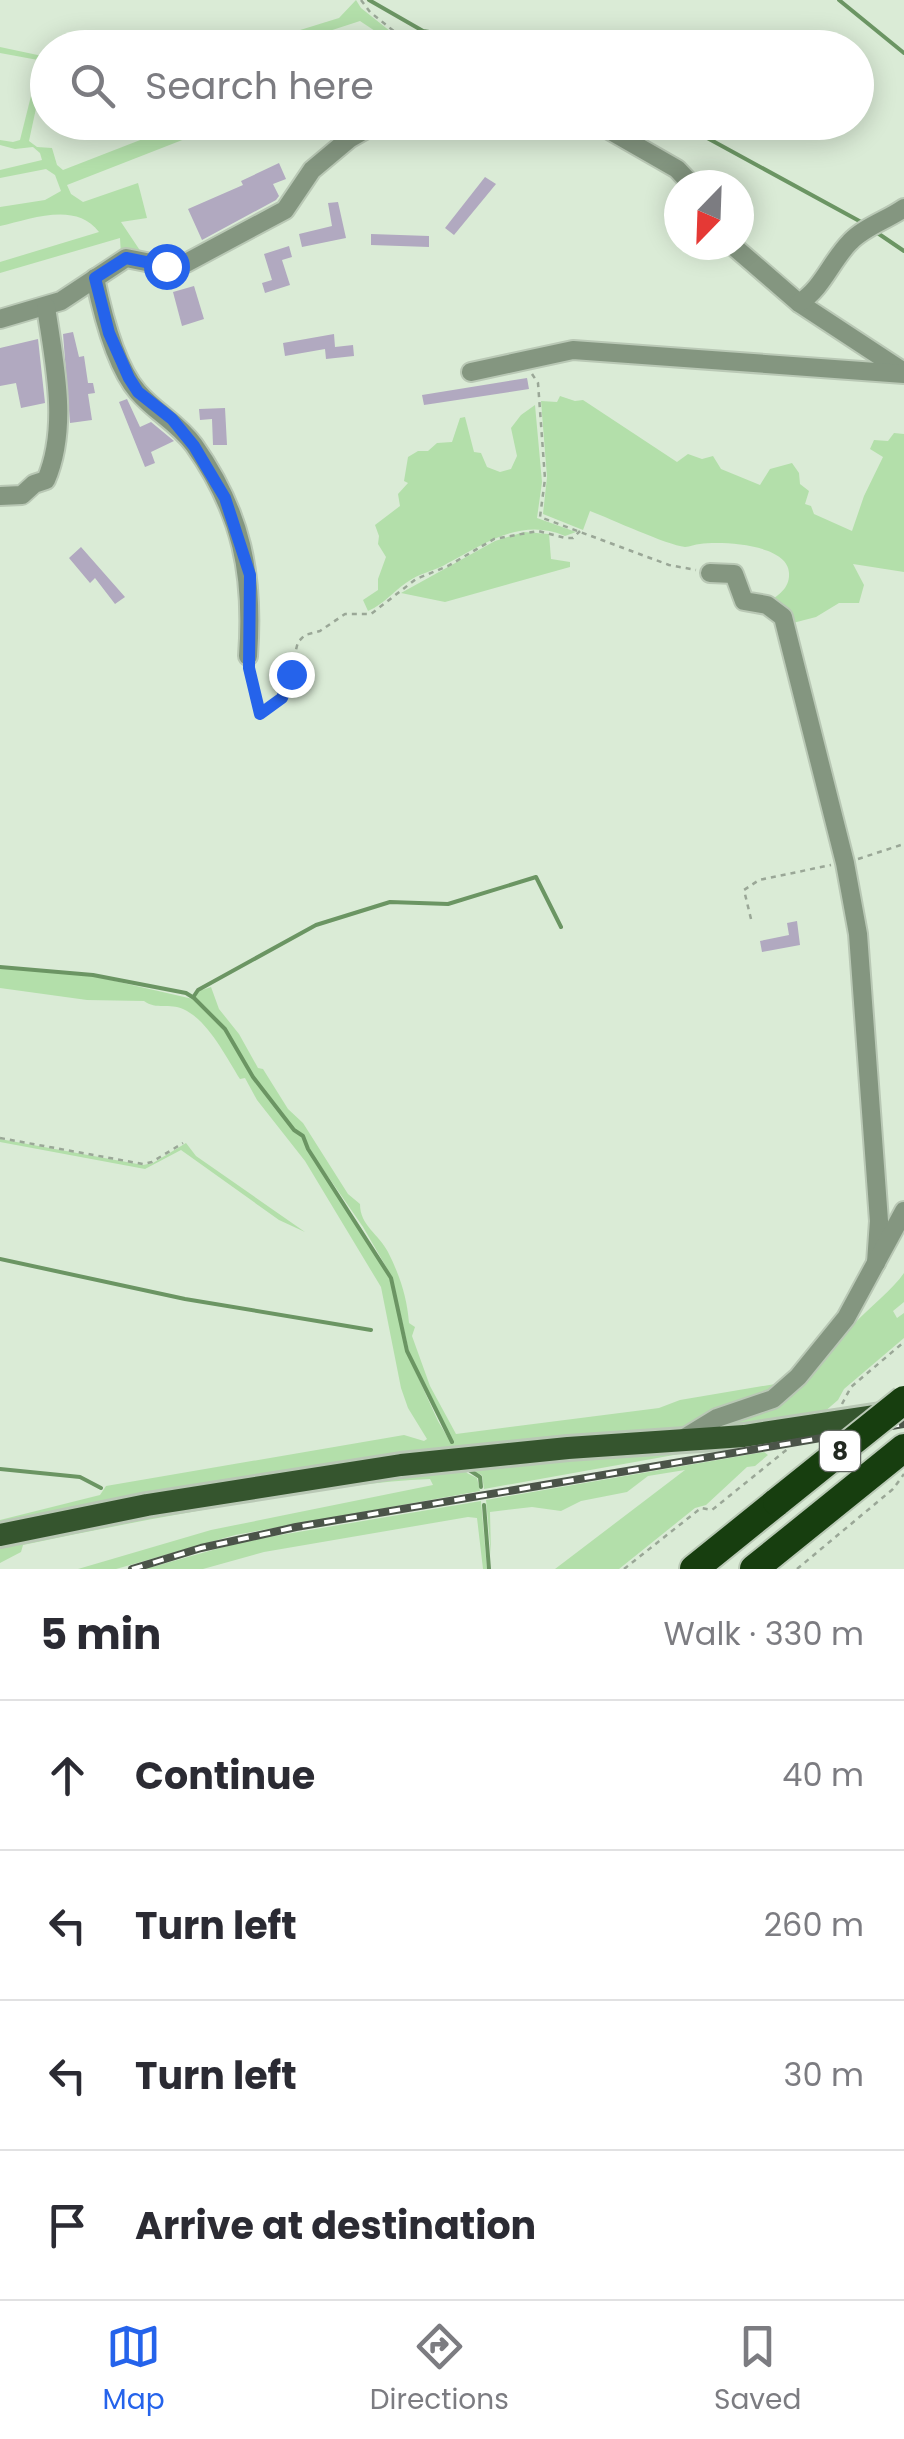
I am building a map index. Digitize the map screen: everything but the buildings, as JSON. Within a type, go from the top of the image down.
[{"type":"highway","name":"8","points":[[694,1569],[904,1400]]},
{"type":"highway","name":"8","points":[[754,1569],[904,1448]]},
{"type":"main road","points":[[0,1535],[147,1506],[402,1466],[774,1432],[904,1412]]},
{"type":"street","points":[[0,319],[61,301],[126,258],[166,266],[186,263],[280,213],[312,170],[348,140]]},
{"type":"street","points":[[626,140],[677,170]]},
{"type":"street","points":[[799,303],[811,296],[859,234],[904,208]]},
{"type":"street","points":[[749,260],[799,303],[904,374]]},
{"type":"street","points":[[95,278],[109,333],[129,378],[138,392],[172,419],[194,446],[225,498],[250,575],[248,656]]},
{"type":"street","points":[[0,496],[22,496],[34,484],[46,480],[53,464],[59,432],[46,307]]},
{"type":"street","points":[[471,372],[573,350],[904,374]]},
{"type":"street","points":[[710,573],[734,574],[744,601],[766,606],[784,616],[845,863],[864,993],[879,1220],[876,1263]]},
{"type":"street","points":[[676,1442],[717,1418],[773,1399],[798,1377],[846,1318],[904,1211]]},
{"type":"path","points":[[362,0],[392,30]]},
{"type":"path","points":[[530,357],[532,376],[538,383],[545,479],[540,518],[669,565],[710,573]]},
{"type":"path","points":[[248,656],[260,714],[276,704],[285,692],[298,642],[305,635],[320,631],[344,614],[371,614],[416,580],[494,539],[538,531],[573,538],[580,532]]},
{"type":"path","points":[[751,919],[744,890],[759,880],[845,863],[904,844]]},
{"type":"path","points":[[0,1138],[144,1164],[182,1143]]},
{"type":"path","points":[[841,1405],[851,1386],[904,1342]]},
{"type":"path","points":[[624,1569],[701,1508],[712,1510],[798,1440]]},
{"type":"path","points":[[797,1569],[894,1489],[904,1474]]},
{"type":"green space","points":[[356,0],[389,30],[374,30],[360,21],[332,30],[300,30],[339,18]]},
{"type":"green space","points":[[0,47],[30,53],[30,59],[0,53]]},
{"type":"green space","points":[[30,100],[29,141],[37,147],[52,148],[57,165],[63,170],[140,140],[182,140],[67,185],[71,194],[83,202],[138,183],[147,218],[121,222],[143,255],[121,255],[120,238],[0,273],[0,262],[99,232],[78,217],[66,215],[0,226],[0,207],[45,200],[61,191],[55,175],[46,169],[0,178],[0,170],[42,160],[33,147],[15,149],[0,145],[0,140],[20,140]]},
{"type":"green space","points":[[560,396],[583,400],[677,462],[688,454],[702,459],[713,456],[721,469],[760,485],[770,469],[792,463],[800,484],[809,491],[805,504],[811,506],[814,514],[852,531],[883,457],[870,449],[874,440],[888,441],[894,433],[904,434],[904,572],[853,564],[864,585],[859,603],[839,603],[816,617],[789,624],[767,603],[786,587],[786,563],[766,550],[723,543],[685,547],[590,511],[583,530],[543,514],[547,477],[541,401],[557,402]]},
{"type":"green space","points":[[535,405],[542,482],[537,518],[576,532],[565,536],[534,529],[505,535],[412,579],[368,611],[363,600],[378,590],[386,557],[378,544],[375,525],[400,506],[398,494],[408,483],[404,481],[408,457],[428,451],[437,443],[452,442],[460,418],[465,417],[474,452],[481,453],[487,467],[500,472],[511,469],[517,456],[511,428]]},
{"type":"green space","points":[[524,532],[549,534],[551,559],[570,562],[570,567],[445,602],[401,593],[495,541]]},
{"type":"green space","points":[[0,968],[93,976],[193,999],[224,1030],[252,1078],[293,1130],[302,1137],[307,1150],[390,1278],[406,1351],[451,1443],[409,1351],[392,1277],[363,1227],[309,1149],[304,1135],[294,1129],[254,1077],[226,1029],[195,997],[199,991],[211,987],[219,1009],[258,1068],[263,1069],[288,1109],[303,1123],[348,1194],[360,1204],[366,1224],[388,1252],[402,1287],[409,1323],[415,1327],[412,1336],[430,1386],[456,1434],[659,1408],[680,1400],[787,1382],[773,1394],[679,1432],[0,1528],[0,1520],[100,1495],[106,1486],[404,1435],[427,1439],[401,1388],[381,1287],[305,1161],[200,1021],[183,1009],[144,1001],[87,1000],[0,988]]},
{"type":"green space","points":[[0,1139],[143,1165],[186,1143],[196,1156],[305,1232],[279,1220],[181,1150],[145,1169]]},
{"type":"green space","points":[[904,1273],[904,1302],[893,1311],[897,1318],[904,1313],[904,1338],[844,1389],[838,1400],[816,1419],[709,1430],[763,1407]]},
{"type":"green space","points":[[724,1446],[484,1489],[482,1475],[472,1471],[467,1462]]},
{"type":"green space","points":[[764,1452],[768,1455],[755,1466],[747,1467],[706,1505],[695,1508],[619,1569],[555,1569],[685,1470],[648,1476],[627,1492],[581,1501],[561,1511],[532,1507],[490,1512],[491,1555],[486,1500]]},
{"type":"green space","points":[[461,1464],[477,1478],[480,1491],[235,1535],[116,1569],[78,1569],[211,1530],[433,1485],[430,1479],[317,1491],[23,1545],[21,1552],[0,1563],[0,1544],[61,1527]]},
{"type":"green space","points":[[481,1501],[487,1569],[483,1569],[477,1518],[468,1517],[264,1552],[203,1569],[145,1569],[245,1541]]},
{"type":"waterway","points":[[369,0],[421,30]]},
{"type":"waterway","points":[[839,0],[904,53]]},
{"type":"waterway","points":[[711,140],[863,223]]},
{"type":"waterway","points":[[876,232],[904,251]]},
{"type":"waterway","points":[[194,996],[198,990],[316,925],[390,902],[448,904],[536,877],[561,927]]},
{"type":"waterway","points":[[0,967],[93,975],[186,993],[225,1029],[253,1077],[303,1136],[391,1278],[407,1351],[452,1442]]},
{"type":"waterway","points":[[0,1259],[185,1299],[371,1330]]},
{"type":"waterway","points":[[466,1468],[480,1477],[481,1487]]},
{"type":"waterway","points":[[0,1469],[80,1477],[101,1488]]},
{"type":"waterway","points":[[484,1505],[489,1569]]},
{"type":"railway","points":[[132,1569],[201,1548],[296,1527],[904,1424]]},
{"type":"route","points":[[166,266],[126,258],[95,278],[109,333],[138,392],[172,419],[194,446],[225,498],[250,575],[248,656],[260,714],[282,698],[291,674]]}]
